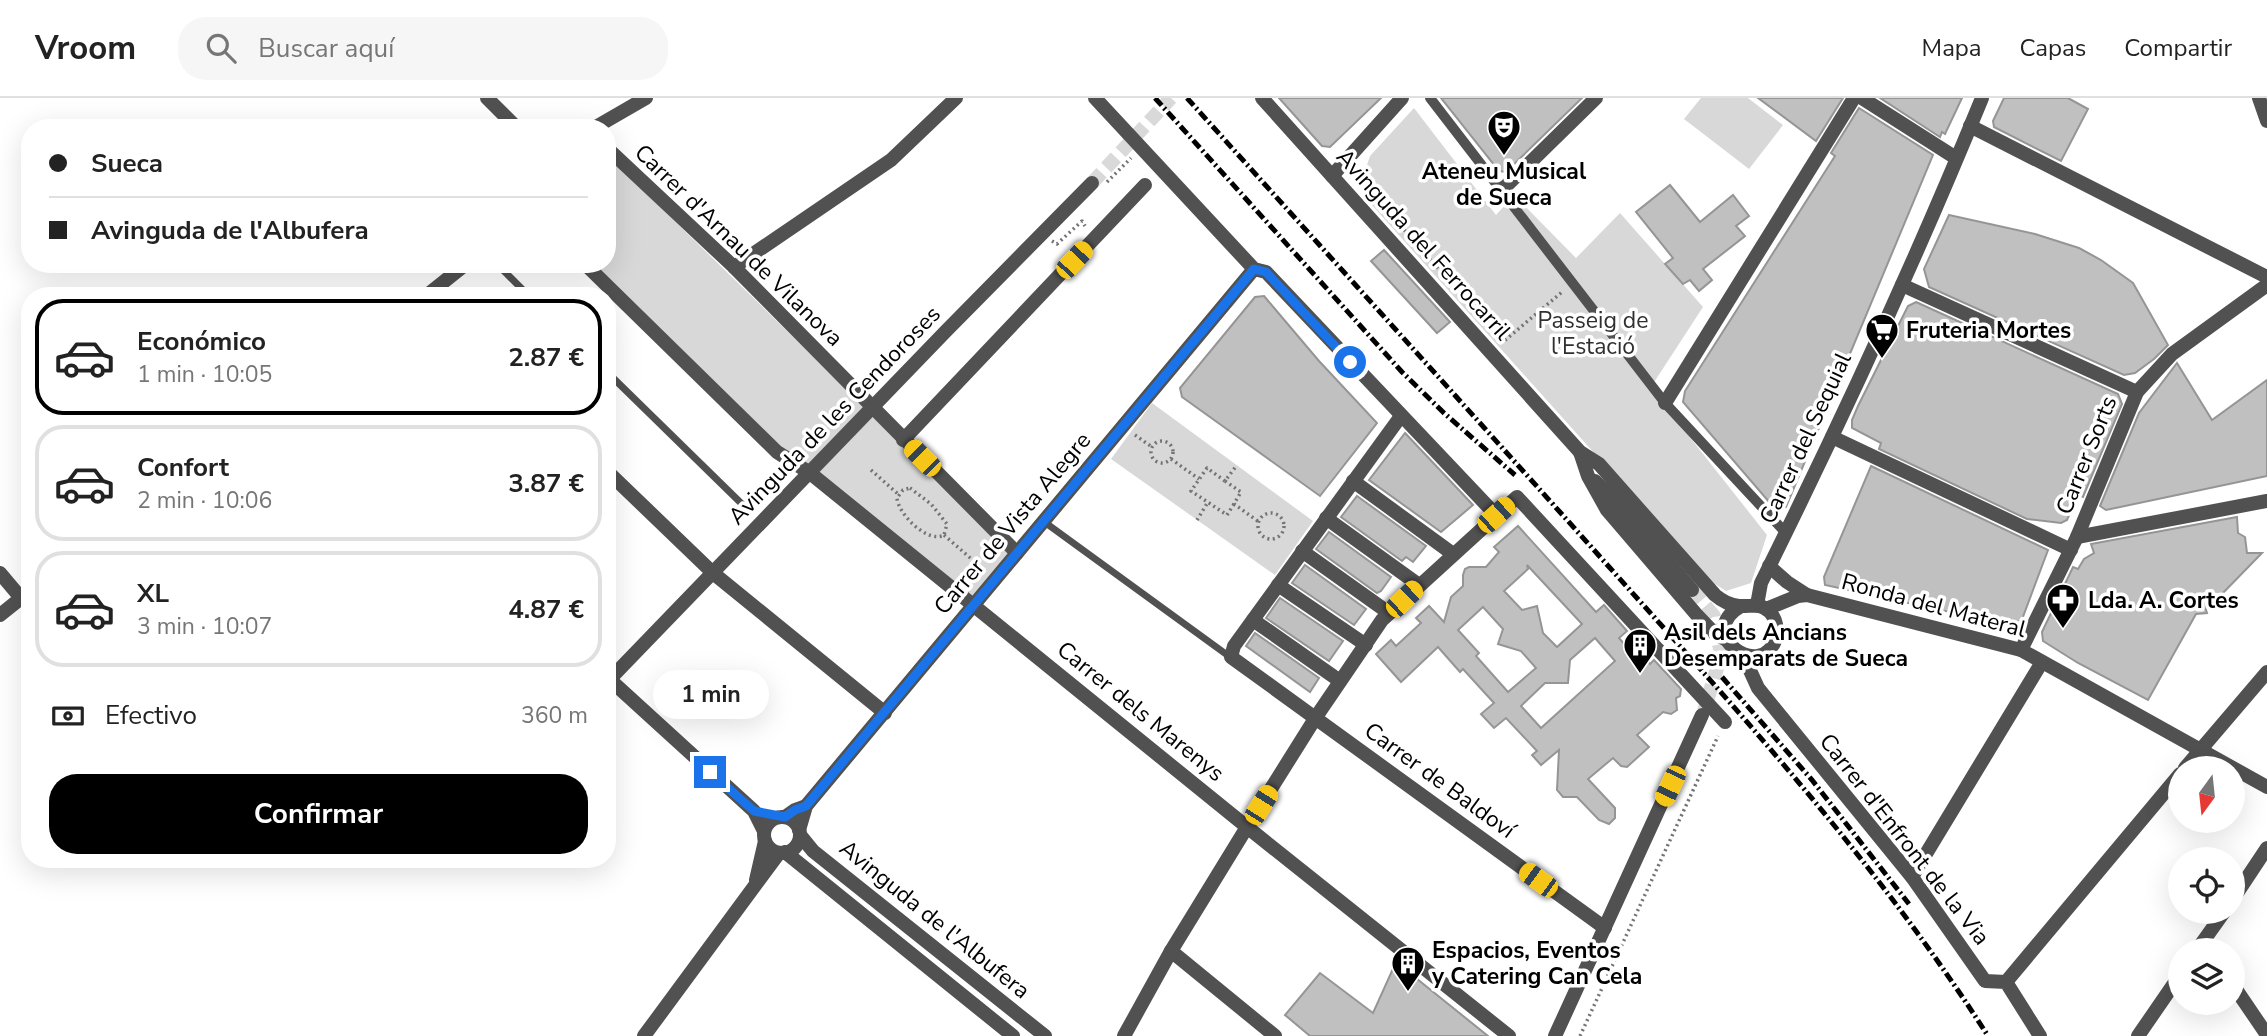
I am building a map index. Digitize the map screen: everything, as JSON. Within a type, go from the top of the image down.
[{"type":"street","points":[[487,98],[508,119]]},
{"type":"street","points":[[610,119],[646,98]]},
{"type":"street","points":[[734,267],[891,160],[956,98]]},
{"type":"street","points":[[1095,98],[1254,269],[1266,272],[1496,515]]},
{"type":"street","name":"Avinguda del Ferrocarril","points":[[1262,98],[1580,452]]},
{"type":"street","points":[[1332,176],[1402,98]]},
{"type":"street","points":[[1430,98],[1665,403],[1785,532]]},
{"type":"street","points":[[1502,190],[1597,98]]},
{"type":"street","points":[[1665,403],[1854,98]]},
{"type":"street","points":[[1862,98],[1956,158]]},
{"type":"street","name":"Carrer del Sequial","points":[[1761,607],[1761,583],[1832,438],[1902,285],[1982,98]]},
{"type":"street","points":[[2259,98],[2267,121]]},
{"type":"street","points":[[1970,126],[2267,277]]},
{"type":"street","name":"Carrer d'Arnau de Vilanova","points":[[616,156],[734,267],[1017,553]]},
{"type":"street","name":"Avinguda de les Cendoroses","points":[[616,671],[1092,183]]},
{"type":"street","points":[[903,440],[1145,185]]},
{"type":"street","name":"Carrer de Vista Alegre","points":[[800,833],[806,806],[1254,269]]},
{"type":"street","points":[[437,287],[455,273]]},
{"type":"street","name":"Carrer dels Marenys","points":[[594,273],[608,287]]},
{"type":"street","points":[[1902,285],[2137,392]]},
{"type":"street","name":"Carrer Sorts","points":[[2021,650],[2074,543],[2137,392],[2172,354],[2267,285]]},
{"type":"street","name":"Carrer dels Marenys","points":[[616,294],[777,452],[810,473],[1509,1036]]},
{"type":"street","points":[[1231,657],[1234,646],[1401,416]]},
{"type":"street","points":[[1832,438],[2074,543],[2267,501]]},
{"type":"street","points":[[1580,452],[1599,464],[1715,595],[1725,603],[1761,607],[1774,618],[1777,626],[1773,644],[1759,655],[1743,655],[1727,640],[1716,635],[1607,510],[1588,476],[1580,452]]},
{"type":"street","points":[[1588,476],[1611,496],[1692,590]]},
{"type":"street","points":[[616,480],[713,573],[885,713]]},
{"type":"street","points":[[1353,481],[1452,554]]},
{"type":"street","points":[[1124,1036],[1171,951],[1247,827],[1316,717],[1389,613],[1517,497],[1725,722]]},
{"type":"street","points":[[1326,518],[1419,585]]},
{"type":"street","points":[[1302,551],[1389,613]]},
{"type":"street","name":"Ronda del Materal","points":[[1769,566],[1807,595],[2021,650],[2267,787]]},
{"type":"street","points":[[0,573],[21,591]]},
{"type":"street","points":[[1278,585],[1366,645]]},
{"type":"street","name":"Ronda del Materal","points":[[1761,607],[1807,595]]},
{"type":"street","points":[[0,615],[21,597]]},
{"type":"street","points":[[1727,640],[1727,620],[1741,606]]},
{"type":"street","points":[[1253,620],[1340,681]]},
{"type":"street","name":"Carrer d'Enfront de la Via","points":[[1743,655],[1758,688],[1912,877],[1985,981],[2007,982]]},
{"type":"street","name":"Carrer de Baldoví","points":[[1231,657],[1605,929]]},
{"type":"street","points":[[1912,877],[2042,662]]},
{"type":"street","points":[[2196,756],[2267,672]]},
{"type":"street","points":[[616,686],[754,811],[772,850],[782,853]]},
{"type":"street","points":[[1555,1036],[1702,715]]},
{"type":"street","points":[[2039,1036],[2007,982],[2168,788]]},
{"type":"street","name":"Carrer de Vista Alegre","points":[[782,817],[806,806]]},
{"type":"street","points":[[643,1036],[756,882],[782,853],[795,847],[800,833],[794,821],[754,811]]},
{"type":"street","points":[[756,882],[769,821],[782,817]]},
{"type":"street","name":"Avinguda de l'Albufera","points":[[800,833],[813,851],[1045,1036]]},
{"type":"street","points":[[2245,881],[2267,848]]},
{"type":"street","name":"Avinguda de l'Albufera","points":[[782,853],[1013,1036]]},
{"type":"street","points":[[1171,951],[1275,1036]]},
{"type":"street","points":[[2138,1036],[2168,992]]},
{"type":"street","points":[[2245,1005],[2261,1032]]},
{"type":"lane","points":[[506,273],[520,287]]},
{"type":"lane","points":[[616,381],[744,506]]},
{"type":"lane","points":[[1043,521],[1231,657]]},
{"type":"path","points":[[1344,163],[1457,290]]},
{"type":"path","points":[[1493,331],[1503,342],[1573,282]]},
{"type":"path","points":[[1135,435],[1152,447]]},
{"type":"path","points":[[1161,441],[1168,442],[1174,449],[1171,459],[1162,464],[1154,460],[1152,447],[1161,441]]},
{"type":"path","points":[[1171,459],[1199,479]]},
{"type":"path","points":[[1225,481],[1237,465]]},
{"type":"path","points":[[1207,468],[1241,492],[1227,514],[1191,491],[1199,479],[1207,468]]},
{"type":"path","points":[[871,470],[899,494]]},
{"type":"path","points":[[910,488],[931,504],[947,524],[944,535],[932,538],[918,528],[899,508],[899,494],[910,488]]},
{"type":"path","points":[[1197,520],[1208,502]]},
{"type":"path","points":[[1234,504],[1259,522]]},
{"type":"path","points":[[1276,514],[1284,527],[1280,536],[1266,538],[1260,533],[1259,522],[1263,516],[1276,514]]},
{"type":"path","points":[[944,535],[985,571]]},
{"type":"path","points":[[1280,536],[1286,540]]},
{"type":"path","points":[[1580,1036],[1725,722]]},
{"type":"green space","points":[[1701,98],[1748,98],[1783,125],[1749,169],[1684,119]]},
{"type":"green space","name":"Passeig de l'Estació","points":[[1414,108],[1496,215],[1514,195],[1576,258],[1620,213],[1703,307],[1649,390],[1677,421],[1767,535],[1751,583],[1726,591],[1707,579],[1371,204],[1360,186],[1370,156]]},
{"type":"green space","points":[[616,164],[866,408],[809,467],[779,448],[599,273],[616,273]]},
{"type":"green space","points":[[1152,403],[1313,521],[1275,575],[1111,459]]},
{"type":"green space","points":[[873,414],[1010,554],[973,600],[817,474]]},
{"type":"building","points":[[1279,98],[1381,98],[1330,147],[1322,146]]},
{"type":"building","points":[[1441,98],[1582,98],[1506,172],[1499,171]]},
{"type":"building","points":[[1758,98],[1843,98],[1816,141]]},
{"type":"building","points":[[1880,98],[1962,98],[1945,134],[1942,132],[1940,137]]},
{"type":"building","points":[[2004,98],[2068,98],[2088,109],[2061,161],[1994,127],[1993,121]]},
{"type":"building","points":[[1859,108],[1933,155],[1786,507],[1776,510],[1683,402],[1685,391],[1835,156],[1831,153]]},
{"type":"building","points":[[1670,185],[1700,222],[1733,195],[1749,216],[1736,226],[1745,236],[1703,269],[1712,280],[1699,291],[1690,280],[1683,284],[1665,264],[1673,258],[1636,212]]},
{"type":"building","points":[[1949,215],[2035,234],[2079,248],[2101,260],[2133,283],[2168,345],[2135,373],[2124,375],[1929,287],[1924,269]]},
{"type":"building","points":[[1384,250],[1450,322],[1437,333],[1371,261]]},
{"type":"building","points":[[1264,296],[1319,361],[1377,423],[1320,496],[1182,397],[1180,388],[1255,297]]},
{"type":"building","points":[[1916,302],[2118,394],[2122,404],[2083,497],[2078,495],[2067,520],[2061,523],[2027,519],[1879,449],[1881,443],[1852,428],[1852,420],[1858,406],[1908,306]]},
{"type":"building","points":[[2177,363],[2212,420],[2267,380],[2267,476],[2106,510],[2100,506],[2139,413]]},
{"type":"building","points":[[1405,433],[1473,505],[1441,532],[1369,480]]},
{"type":"building","points":[[1871,466],[2048,550],[2021,622],[2004,618],[2000,623],[1825,585],[1824,577]]},
{"type":"building","points":[[1357,496],[1426,546],[1413,562],[1406,557],[1402,561],[1341,517]]},
{"type":"building","points":[[2237,517],[2238,533],[2245,537],[2247,553],[2262,553],[2219,597],[2203,600],[2207,613],[2196,614],[2148,700],[2043,641],[2042,632],[2073,567],[2078,569],[2084,559],[2094,553],[2091,544]]},
{"type":"building","name":"Asil dels Ancians Desemparats de Sueca","points":[[1518,526],[1596,612],[1604,605],[1627,631],[1619,638],[1639,661],[1644,656],[1650,664],[1654,660],[1681,689],[1680,696],[1676,698],[1677,710],[1671,714],[1663,712],[1637,735],[1649,747],[1627,767],[1621,766],[1613,758],[1588,779],[1615,808],[1615,818],[1609,824],[1599,820],[1577,797],[1563,797],[1557,790],[1559,750],[1541,765],[1532,755],[1537,751],[1506,718],[1494,728],[1481,714],[1494,703],[1463,669],[1460,672],[1438,647],[1401,682],[1376,654],[1391,640],[1396,646],[1421,623],[1416,618],[1429,606],[1444,622],[1451,597],[1463,586],[1465,569],[1486,567],[1499,552],[1494,547]],"holes":[[[1527,565],[1582,624],[1557,647],[1543,633],[1537,606],[1522,610],[1504,591],[1528,569]],[[1483,607],[1503,629],[1498,644],[1521,651],[1536,668],[1508,692],[1476,656],[1479,653],[1458,630]],[[1595,638],[1615,661],[1541,728],[1521,706],[1545,683],[1568,683],[1570,660]]]},
{"type":"building","points":[[1329,532],[1391,577],[1381,591],[1377,593],[1316,549]]},
{"type":"building","points":[[1305,565],[1366,609],[1354,625],[1292,583]]},
{"type":"building","points":[[1280,598],[1343,641],[1329,661],[1266,618]]},
{"type":"building","points":[[1255,633],[1319,678],[1310,692],[1246,646]]},
{"type":"building","name":"Espacios, Eventos y Catering Can Cela","points":[[1396,962],[1488,1036],[1310,1036],[1285,1015],[1320,973],[1373,1013]]},
{"type":"tunnel","points":[[1092,183],[1171,98]]},
{"type":"tunnel","points":[[1692,590],[1714,616],[1721,655],[1704,711]]},
{"type":"railway","points":[[1155,98],[1402,372],[1515,475]]},
{"type":"railway","points":[[1187,98],[1765,743],[1904,915],[1988,1036]]},
{"type":"railway","points":[[1722,677],[1812,780],[1909,904]]},
{"type":"place","name":"Ateneu Musical de Sueca","points":[[1504,157]]},
{"type":"place","name":"Fruteria Mortes","points":[[1882,360]]},
{"type":"place","name":"Lda. A. Cortes","points":[[2063,630]]},
{"type":"place","name":"Asil dels Ancians Desemparats de Sueca","points":[[1640,675]]},
{"type":"place","name":"Espacios, Eventos y Catering Can Cela","points":[[1408,993]]},
{"type":"route","points":[[710,772],[754,811],[785,817],[806,806],[1254,269],[1266,272],[1350,362]]}]
